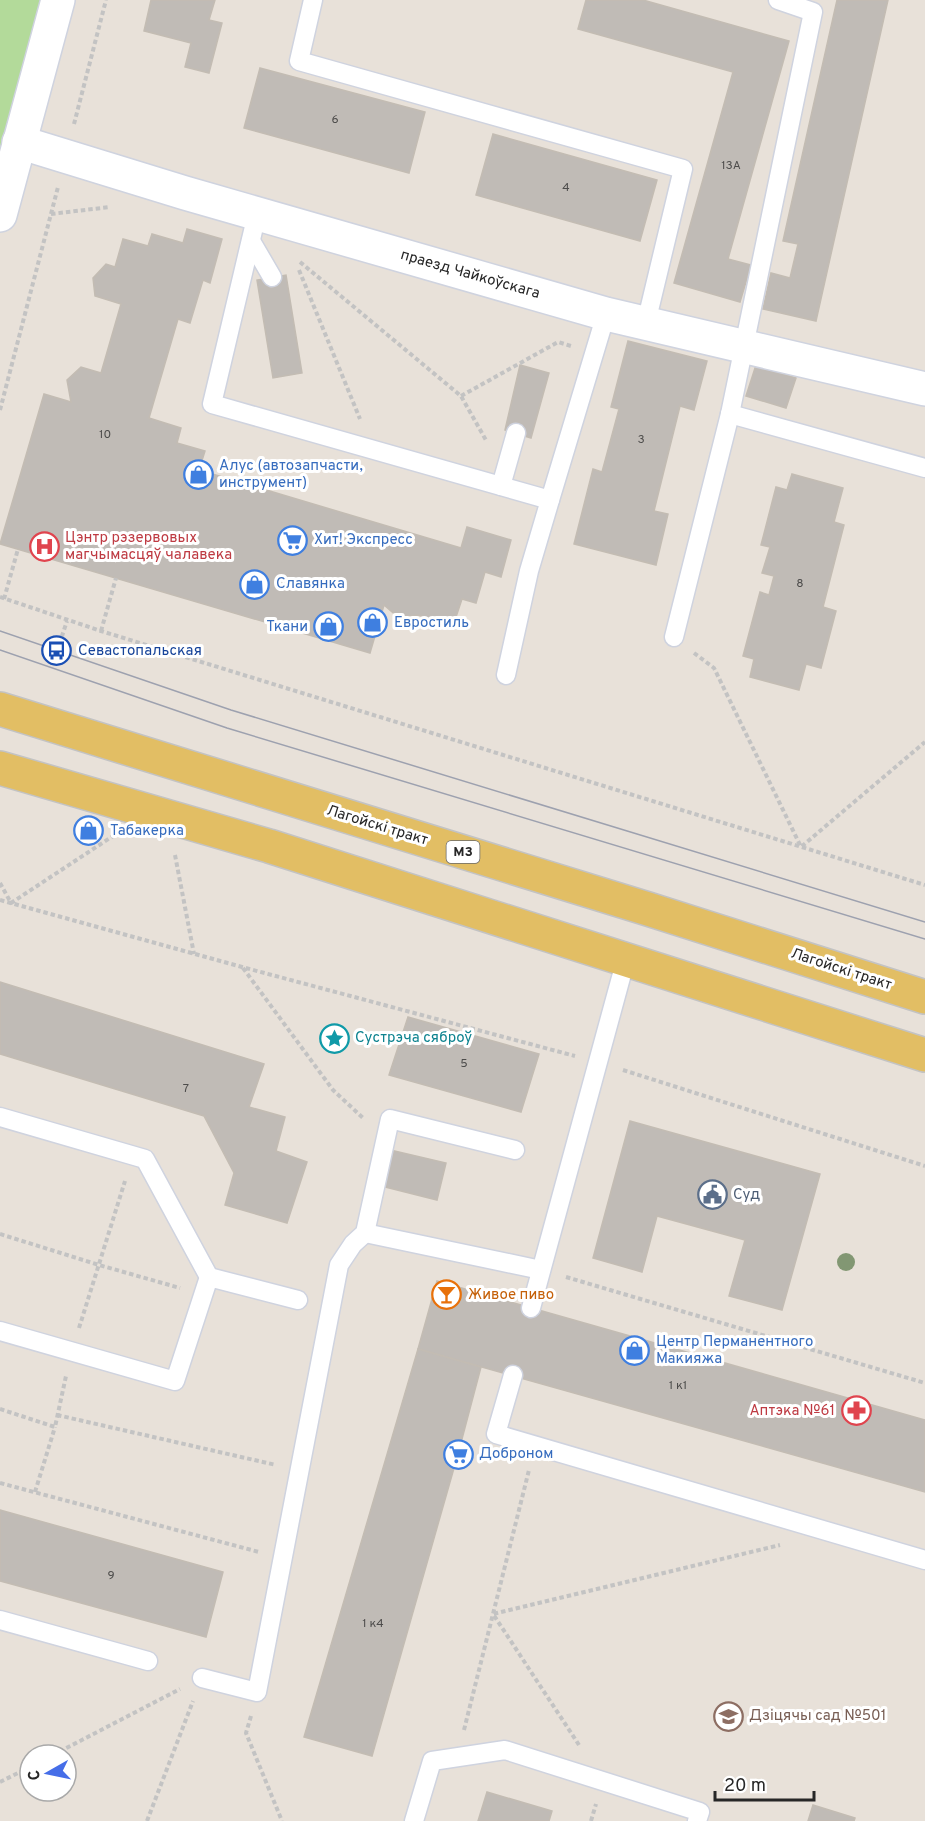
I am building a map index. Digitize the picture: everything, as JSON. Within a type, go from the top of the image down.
[{"type":"main road","name":"Лагойскі тракт","points":[[0,710],[637,905],[925,997]]},
{"type":"main road","points":[[0,768],[269,846],[925,1055]]},
{"type":"street","points":[[0,215],[58,0]]},
{"type":"street","name":"праезд Чайкоўскага","points":[[19,142],[254,228],[925,389]]},
{"type":"lane","points":[[313,0],[299,61],[683,169],[646,323]]},
{"type":"lane","points":[[674,638],[730,414],[813,12],[778,0]]},
{"type":"lane","points":[[254,228],[272,277]]},
{"type":"lane","points":[[254,228],[212,404],[373,450],[503,479],[550,500]]},
{"type":"lane","points":[[506,675],[529,571],[606,314]]},
{"type":"lane","points":[[730,414],[925,468]]},
{"type":"lane","points":[[503,479],[516,433]]},
{"type":"lane","points":[[531,1308],[626,959]]},
{"type":"lane","points":[[0,1117],[145,1160],[206,1285],[175,1382],[0,1331]]},
{"type":"lane","points":[[202,1678],[257,1692],[339,1265],[353,1244],[365,1233],[390,1119],[515,1150]]},
{"type":"lane","points":[[365,1233],[541,1270]]},
{"type":"lane","points":[[206,1285],[298,1300]]},
{"type":"lane","points":[[513,1375],[495,1434],[925,1560]]},
{"type":"lane","points":[[0,1620],[148,1661]]},
{"type":"lane","points":[[414,1821],[432,1761],[505,1750],[700,1812],[697,1821]]},
{"type":"path","points":[[373,450],[293,256],[461,396],[503,479]]},
{"type":"path","points":[[0,410],[18,338]]},
{"type":"path","points":[[461,396],[558,342],[573,346]]},
{"type":"path","points":[[18,549],[2,598],[67,621],[925,885]]},
{"type":"path","points":[[101,631],[116,578]]},
{"type":"path","points":[[57,651],[67,621]]},
{"type":"path","points":[[674,638],[714,668],[801,847]]},
{"type":"path","points":[[801,847],[925,742]]},
{"type":"path","points":[[11,903],[114,836],[103,832]]},
{"type":"path","points":[[167,852],[176,855],[194,954]]},
{"type":"path","points":[[0,883],[11,903]]},
{"type":"path","points":[[0,900],[597,1062],[925,1166]]},
{"type":"path","points":[[242,967],[333,1090],[369,1124]]},
{"type":"path","points":[[35,1492],[55,1427],[72,1352],[132,1156]]},
{"type":"path","points":[[0,1234],[99,1265],[206,1285]]},
{"type":"path","points":[[541,1270],[925,1383]]},
{"type":"path","points":[[0,1409],[55,1427]]},
{"type":"path","points":[[57,1415],[300,1470]]},
{"type":"path","points":[[458,1757],[535,1446]]},
{"type":"path","points":[[0,1483],[283,1558]]},
{"type":"path","points":[[493,1614],[831,1532]]},
{"type":"path","points":[[493,1614],[603,1781],[591,1821]]},
{"type":"path","points":[[76,1743],[202,1678]]},
{"type":"path","points":[[147,1821],[202,1678]]},
{"type":"path","points":[[257,1692],[246,1733],[282,1821]]},
{"type":"path","points":[[0,1782],[18,1773]]},
{"type":"green space","points":[[0,0],[55,0],[0,195]]},
{"type":"building","points":[[151,0],[215,0],[209,20],[222,23],[209,73],[185,67],[191,43],[144,31]]},
{"type":"building","points":[[586,0],[643,0],[789,41],[728,259],[751,265],[740,302],[674,283],[733,72],[578,29]]},
{"type":"building","points":[[837,0],[888,0],[816,321],[763,309],[771,273],[790,278],[798,244],[783,241]]},
{"type":"building","points":[[260,68],[425,112],[409,173],[244,128]]},
{"type":"building","points":[[493,134],[657,180],[640,241],[476,195]]},
{"type":"building","points":[[187,229],[222,239],[210,283],[203,280],[190,323],[178,319],[149,418],[181,428],[177,443],[205,451],[199,470],[461,548],[467,527],[511,540],[501,577],[485,572],[476,603],[462,599],[453,626],[418,615],[399,618],[384,605],[370,653],[0,544],[44,394],[71,402],[67,380],[81,367],[101,373],[121,304],[95,296],[93,278],[106,264],[115,267],[123,239],[148,246],[152,234],[183,243]]},
{"type":"building","points":[[286,275],[302,373],[273,378],[257,280]]},
{"type":"building","points":[[628,341],[707,361],[694,410],[680,406],[654,511],[668,514],[656,565],[574,544],[593,469],[602,472],[619,409],[611,407]]},
{"type":"building","points":[[520,365],[549,373],[531,438],[505,430]]},
{"type":"building","points":[[756,365],[796,378],[786,408],[746,396]]},
{"type":"building","points":[[792,474],[843,488],[834,522],[844,525],[823,607],[836,611],[821,668],[806,664],[799,690],[750,677],[754,659],[743,656],[760,592],[769,595],[774,576],[762,573],[770,547],[761,545],[776,487],[787,490]]},
{"type":"building","points":[[0,982],[264,1064],[249,1107],[285,1117],[276,1151],[307,1162],[287,1223],[225,1205],[234,1173],[204,1116],[0,1054]]},
{"type":"building","points":[[408,1017],[539,1054],[521,1112],[389,1075]]},
{"type":"building","name":"Суд","points":[[630,1121],[820,1174],[782,1310],[729,1296],[745,1240],[657,1216],[642,1272],[593,1258]]},
{"type":"building","points":[[386,1149],[446,1163],[437,1200],[377,1185]]},
{"type":"building","points":[[437,1281],[925,1420],[925,1492],[418,1349]]},
{"type":"building","points":[[418,1349],[481,1367],[372,1756],[304,1737]]},
{"type":"building","points":[[0,1510],[223,1572],[206,1637],[0,1581]]},
{"type":"building","points":[[487,1792],[552,1811],[549,1821],[478,1821]]},
{"type":"building","points":[[813,1805],[855,1818],[854,1821],[808,1821]]},
{"type":"tram line","points":[[0,631],[231,710],[925,922]]},
{"type":"tram line","points":[[0,650],[227,728],[925,939]]},
{"type":"place","name":"Алус (автозапчасти, инструмент)","points":[[198,475]]},
{"type":"place","name":"Хит! Экспресс","points":[[293,540]]},
{"type":"place","name":"Цэнтр рэзервовых магчымасцяў чалавека","points":[[44,547]]},
{"type":"place","name":"Славянка","points":[[255,584]]},
{"type":"place","name":"Евростиль","points":[[373,623]]},
{"type":"place","name":"Ткани","points":[[329,627]]},
{"type":"place","name":"Севастопальская","points":[[57,651]]},
{"type":"place","name":"Табакерка","points":[[89,831]]},
{"type":"place","name":"Сустрэча сяброў","points":[[334,1038]]},
{"type":"place","name":"Суд","points":[[712,1195]]},
{"type":"place","name":"Живое пиво","points":[[447,1295]]},
{"type":"place","name":"Центр Перманентного Макияжа","points":[[635,1351]]},
{"type":"place","name":"Аптэка №61","points":[[856,1411]]},
{"type":"place","name":"Доброном","points":[[458,1454]]},
{"type":"place","name":"Дзіцячы сад №501","points":[[728,1716]]}]
